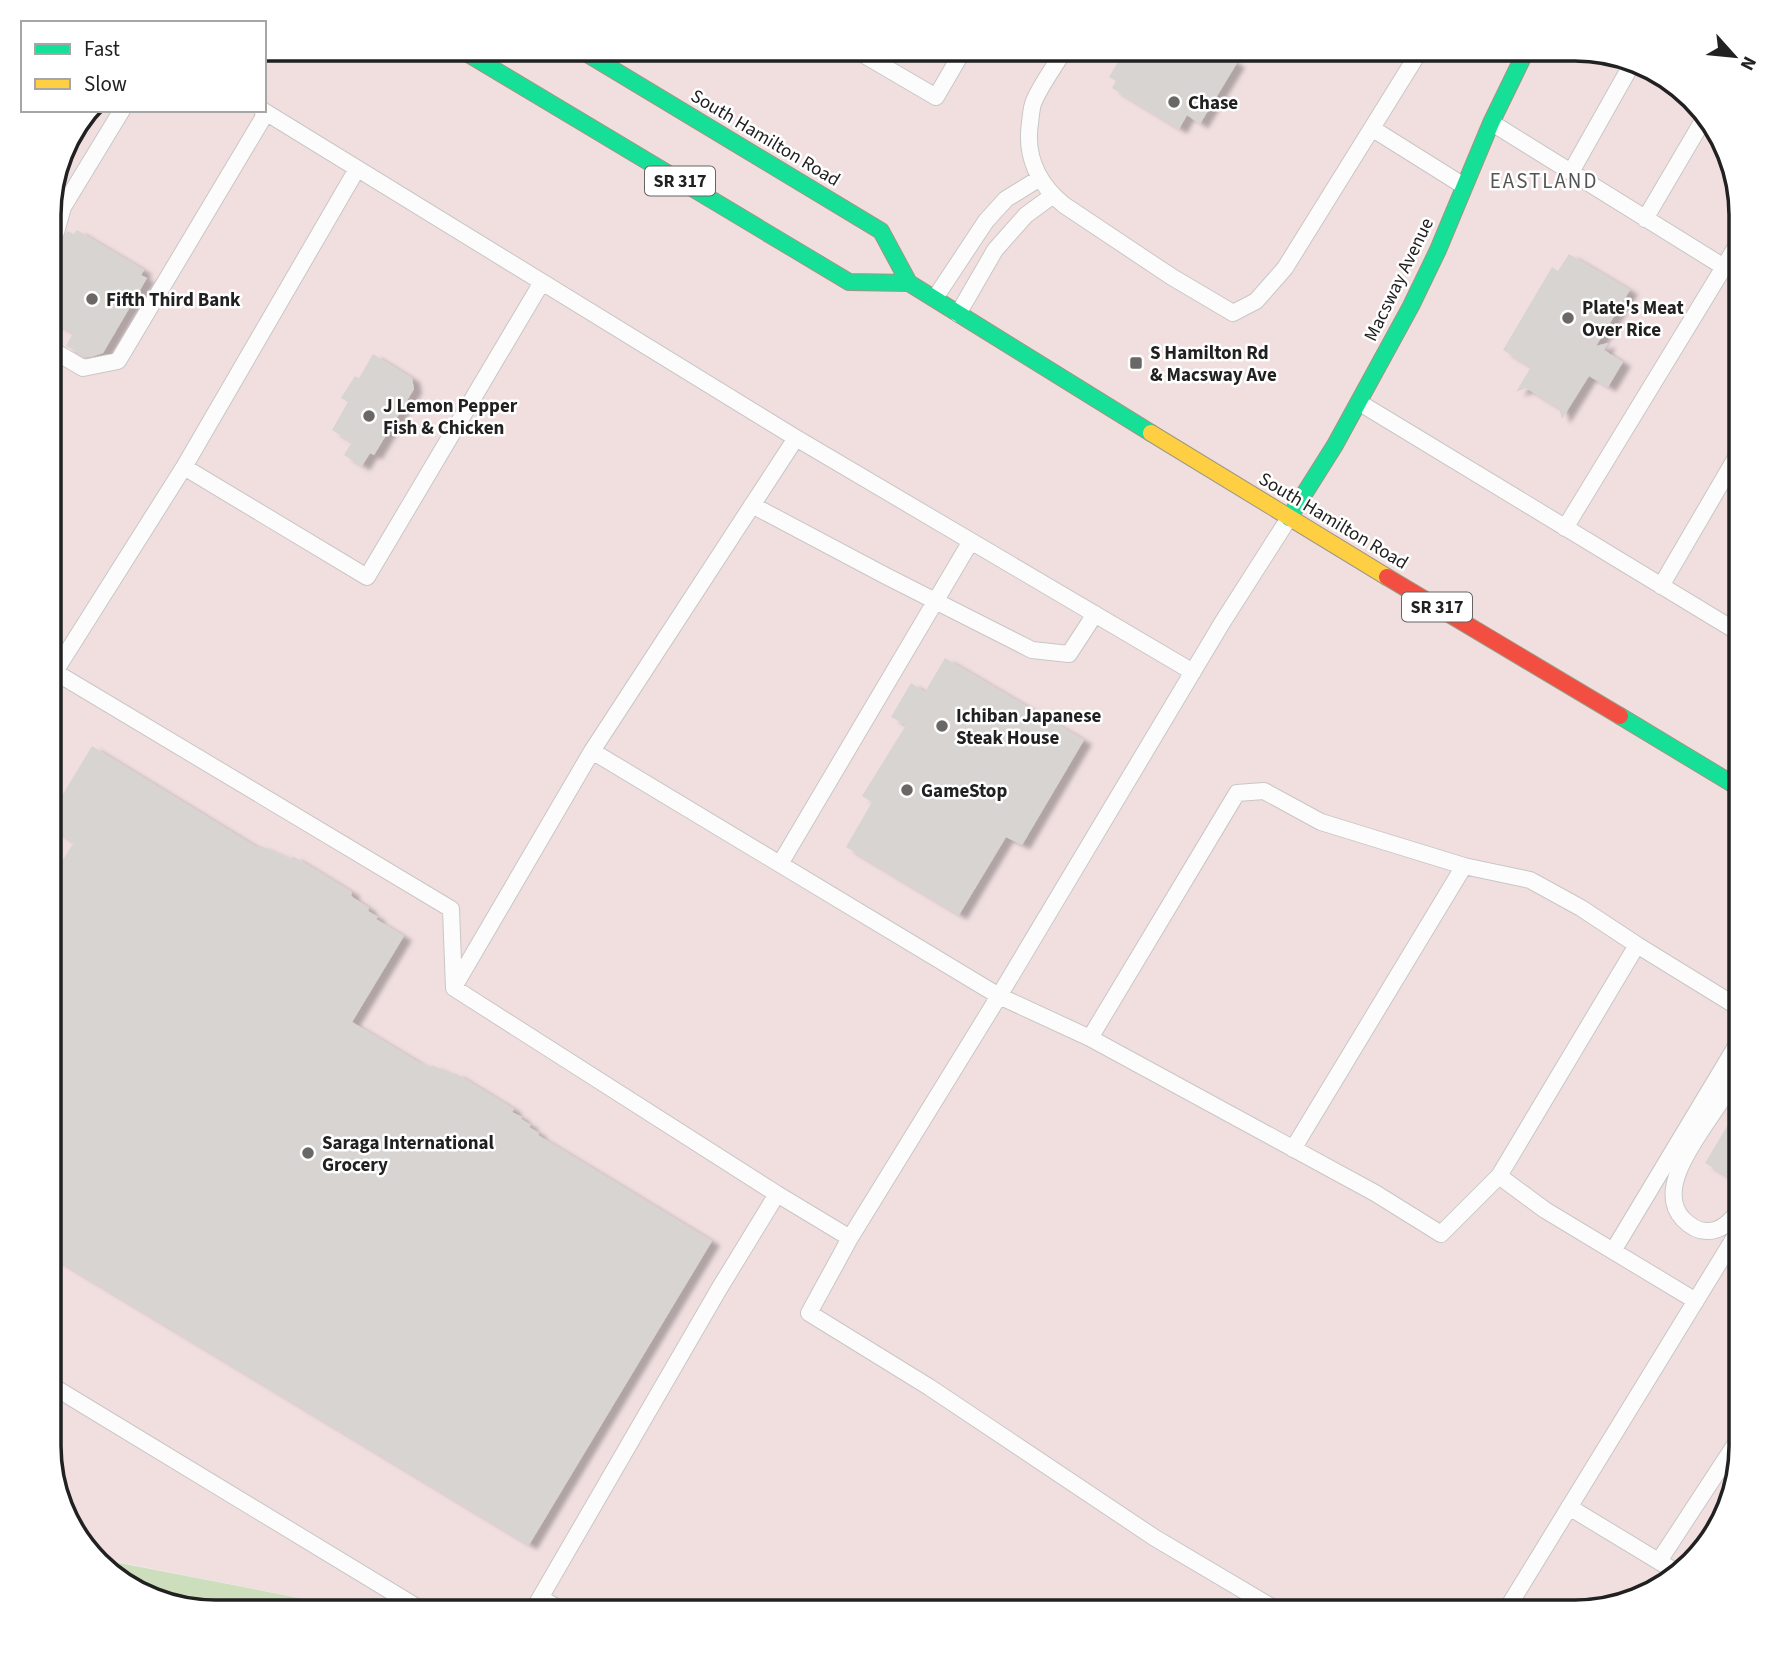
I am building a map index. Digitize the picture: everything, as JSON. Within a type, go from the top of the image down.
[{"type":"main road","name":"Macsway Avenue","points":[[1289,518],[1360,403],[1411,306],[1521,61]]},
{"type":"main road","name":"SR 317","points":[[481,62],[849,282],[909,283]]},
{"type":"main road","name":"South Hamilton Road","points":[[600,62],[881,231],[909,283],[934,299],[1289,518],[1728,781]]},
{"type":"lane","points":[[875,62],[936,97],[957,61]]},
{"type":"lane","points":[[1058,61],[1033,104],[1028,137],[1032,164],[1052,196],[1172,277],[1233,313],[1256,301],[1285,268],[1414,61]]},
{"type":"lane","points":[[1571,172],[1628,71]]},
{"type":"lane","points":[[62,210],[121,112]]},
{"type":"lane","points":[[62,356],[83,368],[118,361],[263,112]]},
{"type":"lane","points":[[266,112],[796,438],[1193,672]]},
{"type":"lane","points":[[1491,123],[1724,267]]},
{"type":"lane","points":[[1645,219],[1700,126]]},
{"type":"lane","points":[[1373,129],[1464,186]]},
{"type":"lane","points":[[62,660],[184,467],[357,169]]},
{"type":"lane","points":[[934,299],[986,221],[1006,199],[1040,178]]},
{"type":"lane","points":[[958,314],[995,250],[1026,215],[1052,196]]},
{"type":"lane","points":[[1565,528],[1728,260]]},
{"type":"lane","points":[[184,467],[367,577],[542,282]]},
{"type":"lane","points":[[1360,403],[1728,627]]},
{"type":"lane","points":[[454,988],[593,751],[796,438]]},
{"type":"lane","points":[[1661,586],[1728,471]]},
{"type":"lane","points":[[752,505],[1032,650],[1069,654],[1095,614]]},
{"type":"lane","points":[[1260,1600],[1155,1538],[929,1387],[808,1312],[928,1107],[999,996],[1193,672],[1289,518]]},
{"type":"lane","points":[[780,864],[971,541]]},
{"type":"lane","points":[[62,682],[451,909],[454,988]]},
{"type":"lane","points":[[593,751],[999,996],[1090,1038],[1375,1193],[1441,1234],[1499,1176],[1637,945]]},
{"type":"lane","points":[[1090,1038],[1237,793],[1264,791],[1321,822],[1464,866],[1530,880],[1581,908],[1729,1001]]},
{"type":"lane","points":[[1293,1149],[1464,866]]},
{"type":"lane","points":[[454,988],[850,1238]]},
{"type":"lane","points":[[1612,1251],[1729,1059]]},
{"type":"lane","points":[[1729,1087],[1680,1168],[1672,1188],[1674,1203],[1680,1216],[1690,1225],[1704,1232],[1718,1230],[1729,1223]]},
{"type":"lane","points":[[1499,1176],[1545,1210],[1696,1301]]},
{"type":"lane","points":[[539,1600],[777,1194]]},
{"type":"lane","points":[[1512,1600],[1729,1247]]},
{"type":"lane","points":[[62,1392],[405,1600]]},
{"type":"lane","points":[[1659,1561],[1728,1456]]},
{"type":"lane","points":[[1569,1507],[1669,1567]]},
{"type":"shaded area","points":[[1575,61],[1615,66],[1634,73],[1660,87],[1684,106],[1713,147],[1724,175],[1728,205],[1729,1446],[1724,1486],[1717,1505],[1703,1531],[1684,1555],[1660,1574],[1634,1588],[1615,1595],[1575,1600],[310,1600],[112,1561],[93,1540],[77,1514],[64,1476],[62,205],[66,175],[73,156],[101,112],[266,112],[266,62]]},
{"type":"green space","points":[[114,1562],[309,1600],[215,1600],[185,1597],[156,1588]]},
{"type":"building","name":"Chase","points":[[1119,61],[1237,63],[1200,124],[1187,115],[1179,129],[1112,88],[1116,81],[1109,77]]},
{"type":"building","name":"Fifth Third Bank","points":[[77,230],[144,270],[141,275],[147,278],[103,353],[91,357],[66,346],[73,333],[62,327],[62,239],[67,231],[74,234]]},
{"type":"building","name":"Plate's Meat Over Rice","points":[[1569,254],[1630,290],[1596,346],[1608,343],[1604,350],[1623,362],[1608,387],[1589,376],[1562,419],[1559,408],[1526,388],[1516,392],[1531,367],[1503,350],[1552,267],[1558,271]]},
{"type":"building","name":"J Lemon Pepper Fish & Chicken","points":[[373,354],[412,378],[414,389],[374,455],[370,453],[362,466],[344,455],[352,442],[332,430],[348,402],[341,398],[355,376],[359,378]]},
{"type":"building","points":[[945,658],[1084,740],[1022,845],[1006,837],[959,915],[846,847],[872,802],[862,796],[906,725],[891,717],[911,683],[925,692]]},
{"type":"building","name":"Saraga International Grocery","points":[[92,746],[258,848],[259,845],[291,859],[293,856],[352,892],[351,896],[369,908],[368,911],[378,917],[376,919],[404,936],[352,1022],[420,1063],[431,1067],[432,1065],[453,1075],[455,1073],[514,1109],[512,1112],[522,1117],[538,1135],[712,1241],[529,1545],[62,1263],[62,861],[74,842],[62,835],[62,796]]},
{"type":"building","points":[[1729,1123],[1729,1177],[1705,1163]]},
{"type":"traffic: fast","points":[[1289,518],[1335,445],[1411,306],[1521,61]]},
{"type":"traffic: fast","points":[[481,62],[849,282],[909,283]]},
{"type":"traffic: fast","points":[[600,62],[881,231],[909,283],[1151,433]]},
{"type":"traffic: fast","points":[[1620,716],[1728,781]]},
{"type":"traffic: slow","points":[[1151,433],[1387,577]]},
{"type":"traffic: jam","points":[[1387,577],[1620,716]]},
{"type":"place","name":"Chase","points":[[1174,102]]},
{"type":"place","name":"Fifth Third Bank","points":[[92,299]]},
{"type":"place","name":"Plate's Meat Over Rice","points":[[1568,318]]},
{"type":"place","name":"S Hamilton Rd & Macsway Ave","points":[[1136,363]]},
{"type":"place","name":"J Lemon Pepper Fish & Chicken","points":[[369,416]]},
{"type":"place","name":"Ichiban Japanese Steak House","points":[[942,726]]},
{"type":"place","name":"GameStop","points":[[907,790]]},
{"type":"place","name":"Saraga International Grocery","points":[[308,1153]]},
{"type":"district","name":"EASTLAND","points":[[1544,181]]}]
